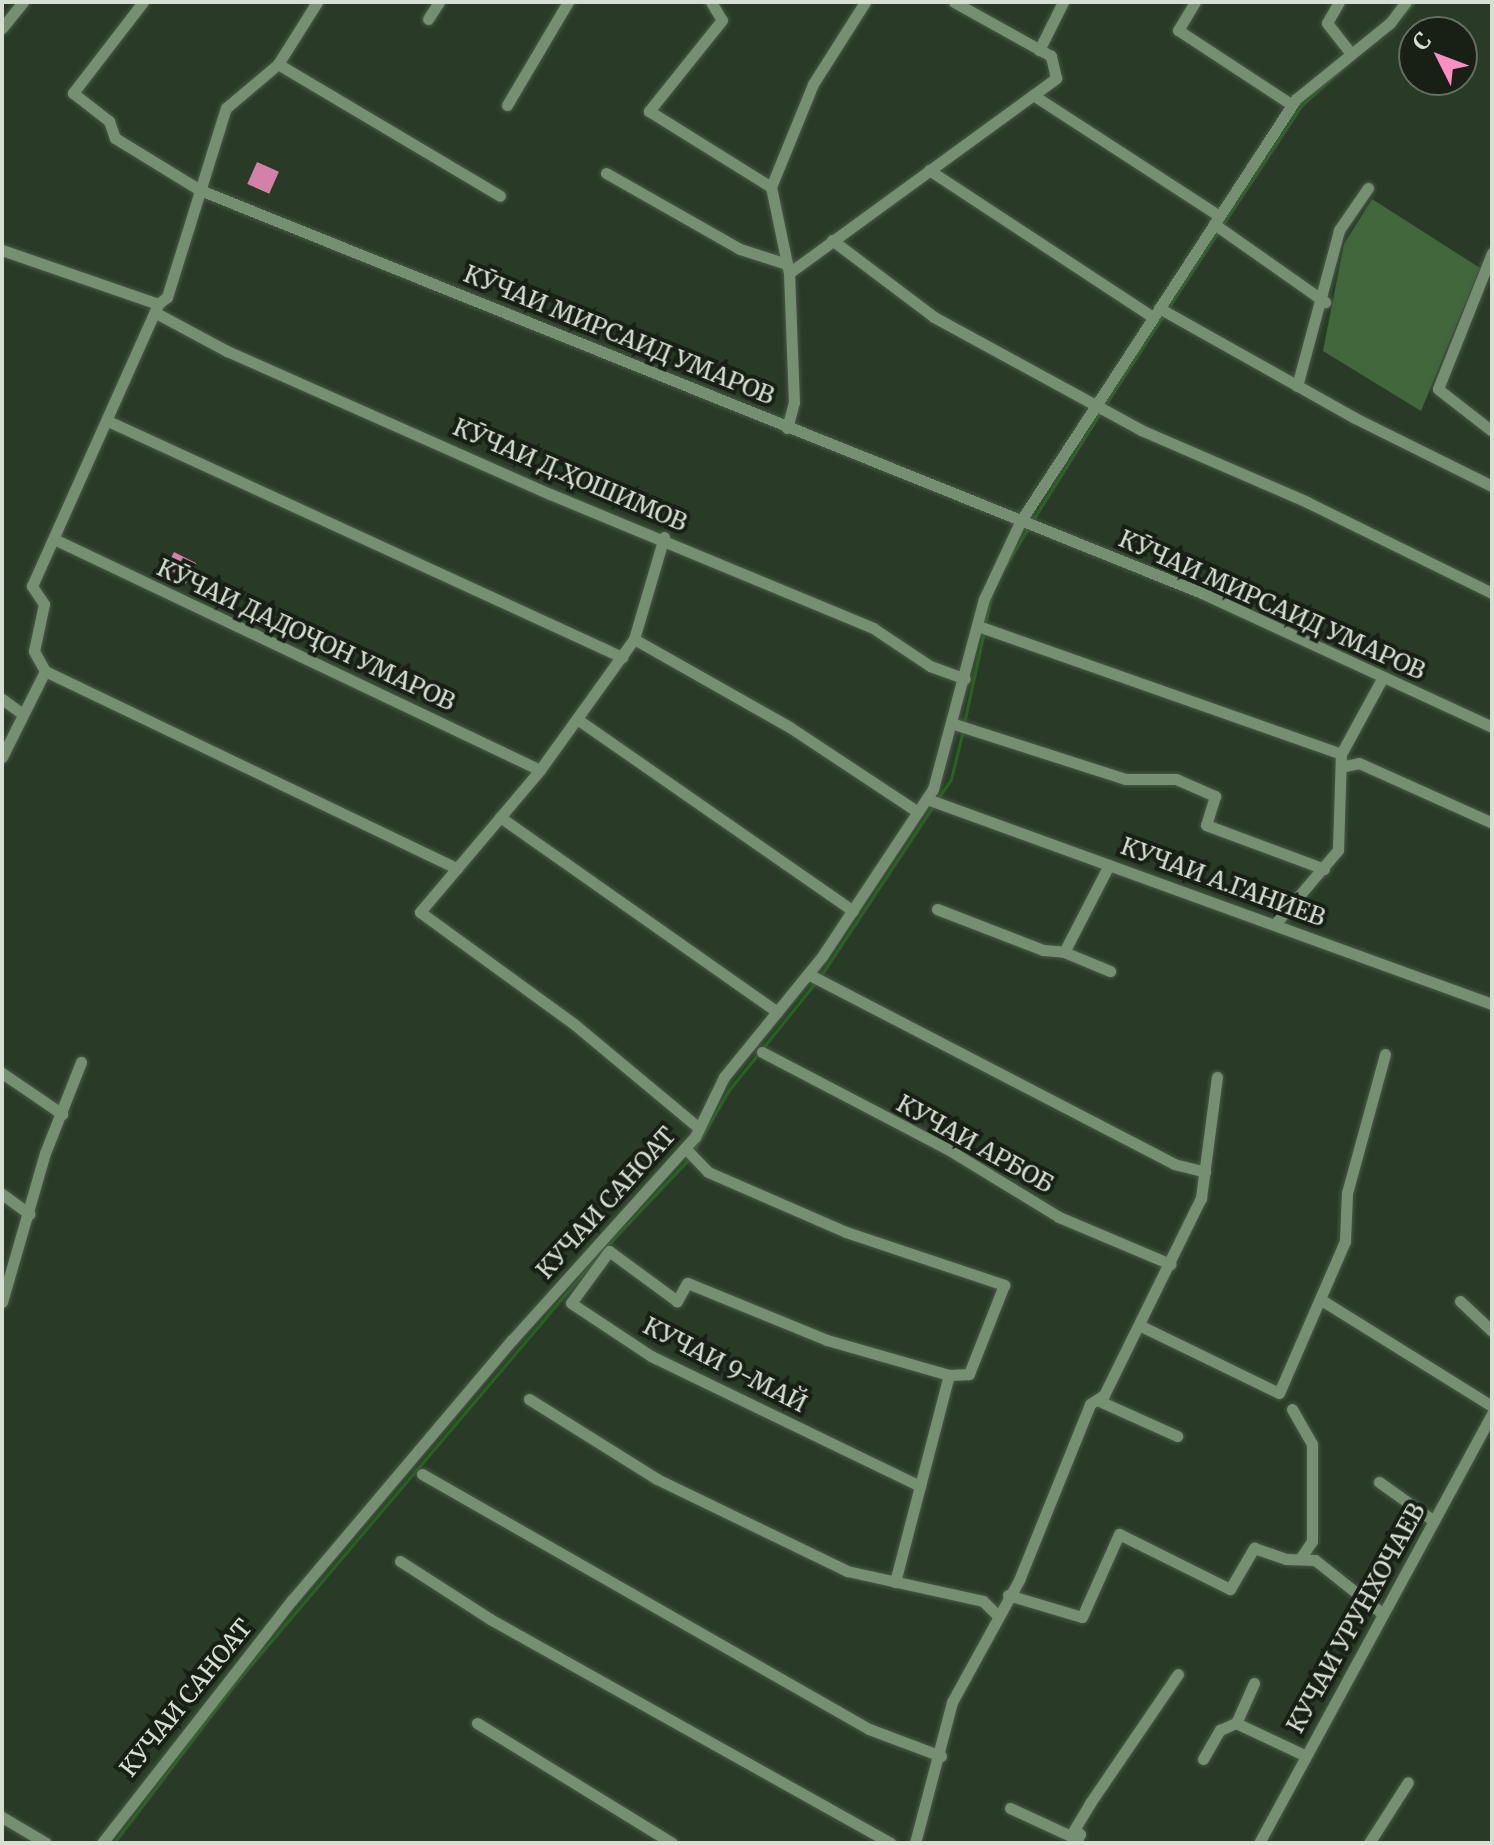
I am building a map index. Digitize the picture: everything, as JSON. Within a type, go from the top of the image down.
[{"type":"street","points":[[2,28],[23,2]]},
{"type":"street","name":"КӮЧАИ МИРСАИД УМАРОВ","points":[[143,2],[73,93],[109,121],[115,138],[200,190],[1202,593],[1492,727]]},
{"type":"street","points":[[317,2],[278,64],[226,108],[167,297],[157,308],[32,586],[44,604],[34,651],[45,671],[457,868]]},
{"type":"street","points":[[428,19],[439,2]]},
{"type":"street","points":[[507,105],[568,2]]},
{"type":"street","points":[[711,2],[722,20],[649,111],[771,187]]},
{"type":"street","points":[[787,428],[794,402],[788,269],[771,187],[813,84],[865,2]]},
{"type":"street","points":[[788,269],[1056,78],[1051,56],[954,2]]},
{"type":"street","points":[[1039,50],[1063,2]]},
{"type":"street","points":[[1195,2],[1178,30],[1292,105]]},
{"type":"street","points":[[1339,2],[1327,23],[1351,54]]},
{"type":"street","name":"КУЧАИ САНОАТ","points":[[102,1843],[292,1600],[512,1340],[689,1153],[724,1077],[777,1012],[814,978],[853,911],[918,812],[933,801],[960,726],[965,679],[982,627],[1027,524],[1292,105],[1406,2]]},
{"type":"street","points":[[278,64],[500,196]]},
{"type":"street","points":[[1033,95],[1217,220],[1325,302]]},
{"type":"street","points":[[929,170],[1161,312],[1492,486]]},
{"type":"street","points":[[606,173],[740,249],[788,269]]},
{"type":"street","points":[[1297,386],[1325,302],[1339,230],[1368,188]]},
{"type":"street","points":[[832,240],[934,317],[1100,408],[1492,593]]},
{"type":"street","name":"КӮЧАИ Д.ҲОШИМОВ","points":[[2,252],[157,308],[227,351],[536,488],[664,537],[797,600],[873,628],[930,666],[965,679]]},
{"type":"street","points":[[1492,253],[1438,389],[1492,431]]},
{"type":"street","points":[[108,421],[622,657]]},
{"type":"street","points":[[664,537],[634,639],[540,770],[420,912],[574,1024],[699,1128]]},
{"type":"street","name":"КӮЧАИ ДАДОҶОН УМАРОВ","points":[[54,539],[540,770]]},
{"type":"street","points":[[982,627],[1343,760],[1359,763],[1490,822]]},
{"type":"street","points":[[634,639],[791,728],[918,812]]},
{"type":"street","points":[[2,757],[21,713],[45,671]]},
{"type":"street","points":[[1275,924],[1338,850],[1343,760],[1383,677]]},
{"type":"street","points":[[2,699],[21,713]]},
{"type":"street","points":[[577,719],[853,911]]},
{"type":"street","points":[[960,726],[1125,779],[1176,779],[1215,796],[1206,825],[1324,869]]},
{"type":"street","name":"КУЧАИ А.ГАНИЕВ","points":[[933,801],[1492,1004]]},
{"type":"street","points":[[500,817],[777,1012]]},
{"type":"street","points":[[1064,952],[1109,865]]},
{"type":"street","points":[[937,909],[1043,950],[1064,952],[1110,971]]},
{"type":"street","points":[[814,978],[1174,1164],[1205,1172]]},
{"type":"street","name":"КУЧАИ АРБОБ","points":[[762,1052],[946,1148],[1059,1217],[1170,1264]]},
{"type":"street","points":[[1141,1326],[1279,1393],[1323,1301],[1345,1241],[1347,1193],[1385,1054]]},
{"type":"street","points":[[2,1302],[81,1062]]},
{"type":"street","points":[[2,1073],[62,1114]]},
{"type":"street","points":[[915,1843],[941,1756],[952,1702],[1008,1595],[1097,1400],[1141,1326],[1201,1198],[1217,1077]]},
{"type":"street","points":[[689,1153],[708,1172],[846,1232],[1004,1285],[969,1374],[949,1375],[895,1582]]},
{"type":"street","points":[[2,1194],[30,1214]]},
{"type":"street","name":"КУЧАИ 9-МАЙ","points":[[920,1486],[651,1356],[571,1303],[609,1251],[677,1301],[687,1283],[827,1340],[949,1375]]},
{"type":"street","points":[[1323,1301],[1492,1406]]},
{"type":"street","points":[[1460,1301],[1492,1331]]},
{"type":"street","points":[[529,1399],[657,1479],[847,1571],[983,1601],[996,1614]]},
{"type":"street","points":[[1097,1400],[1177,1436]]},
{"type":"street","points":[[1292,1409],[1312,1444],[1312,1541],[1300,1559]]},
{"type":"street","name":"КУЧАИ УРУНХОЧАЕВ","points":[[1259,1843],[1492,1414]]},
{"type":"street","points":[[422,1474],[869,1729],[941,1756]]},
{"type":"street","points":[[1379,1482],[1434,1521]]},
{"type":"street","points":[[1008,1595],[1082,1617],[1119,1534],[1230,1589],[1254,1548],[1315,1560],[1383,1614]]},
{"type":"street","points":[[400,1561],[490,1619],[891,1843]]},
{"type":"street","points":[[1076,1841],[1074,1830],[1090,1803],[1178,1674]]},
{"type":"street","points":[[1203,1759],[1220,1730],[1236,1723],[1254,1683]]},
{"type":"street","points":[[477,1723],[672,1843]]},
{"type":"street","points":[[1236,1723],[1306,1756]]},
{"type":"street","points":[[1369,1843],[1408,1782]]},
{"type":"street","points":[[1010,1808],[1076,1841]]},
{"type":"street","points":[[2,1817],[46,1843]]},
{"type":"green space","points":[[1372,199],[1480,268],[1421,411],[1323,351],[1344,244]]},
{"type":"building","points":[[257,162],[279,172],[269,194],[247,184]]},
{"type":"building","points":[[174,552],[196,563],[186,584],[164,572]]},
{"type":"waterway","points":[[1223,224],[1301,106],[1415,2]]},
{"type":"waterway","points":[[1168,308],[1219,230]]},
{"type":"waterway","points":[[1105,405],[1164,314]]},
{"type":"waterway","points":[[1033,520],[1101,411]]},
{"type":"waterway","points":[[1004,568],[1029,527]]},
{"type":"waterway","points":[[985,625],[992,593]]},
{"type":"waterway","points":[[964,723],[984,632]]},
{"type":"waterway","points":[[820,977],[951,779],[963,730]]},
{"type":"waterway","points":[[693,1152],[729,1090],[815,983]]},
{"type":"waterway","points":[[114,1843],[233,1686],[603,1250],[690,1158]]}]
